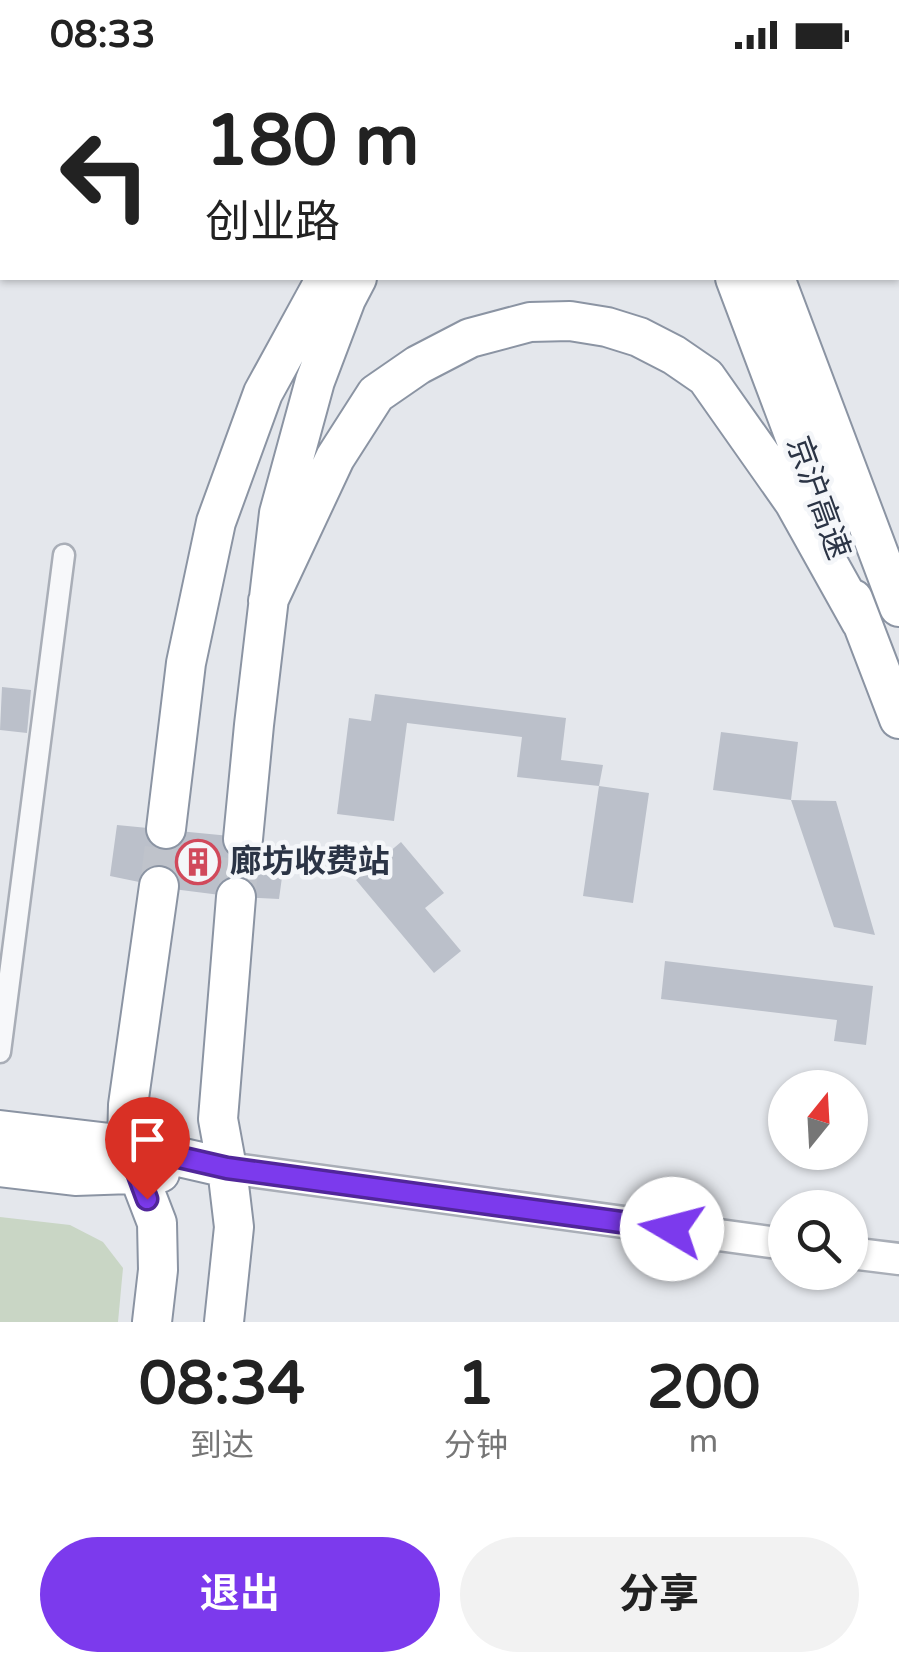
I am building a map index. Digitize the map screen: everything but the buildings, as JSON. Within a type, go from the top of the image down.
[{"type":"highway","points":[[166,829],[186,663],[216,522],[262,392],[325,280]]},
{"type":"highway","points":[[244,839],[279,513],[310,400],[356,280]]},
{"type":"highway","name":"京沪高速","points":[[736,280],[899,720]]},
{"type":"highway","name":"京沪高速","points":[[775,280],[899,607]]},
{"type":"highway","points":[[268,601],[335,458],[376,394],[418,365],[470,338],[530,322],[570,321],[639,337],[706,377],[794,502],[861,622]]},
{"type":"highway","points":[[152,1322],[158,1223],[132,1159],[128,1105],[159,886]]},
{"type":"highway","points":[[224,1322],[234,1228],[218,1118],[236,897]]},
{"type":"highway","points":[[0,1130],[132,1159],[227,1168]]},
{"type":"highway","points":[[0,1168],[75,1176],[132,1159]]},
{"type":"main road","points":[[227,1168],[768,1242]]},
{"type":"main road","points":[[868,1255],[899,1259]]},
{"type":"street","points":[[0,1052],[64,555]]},
{"type":"green space","points":[[0,1217],[70,1225],[103,1242],[123,1268],[118,1322],[0,1322]]},
{"type":"tunnel","points":[[159,886],[166,829]]},
{"type":"tunnel","points":[[236,897],[243,839]]},
{"type":"place","name":"廊坊收费站","points":[[198,862]]},
{"type":"route","points":[[147,1199],[127,1145],[227,1168],[672,1229]]}]
